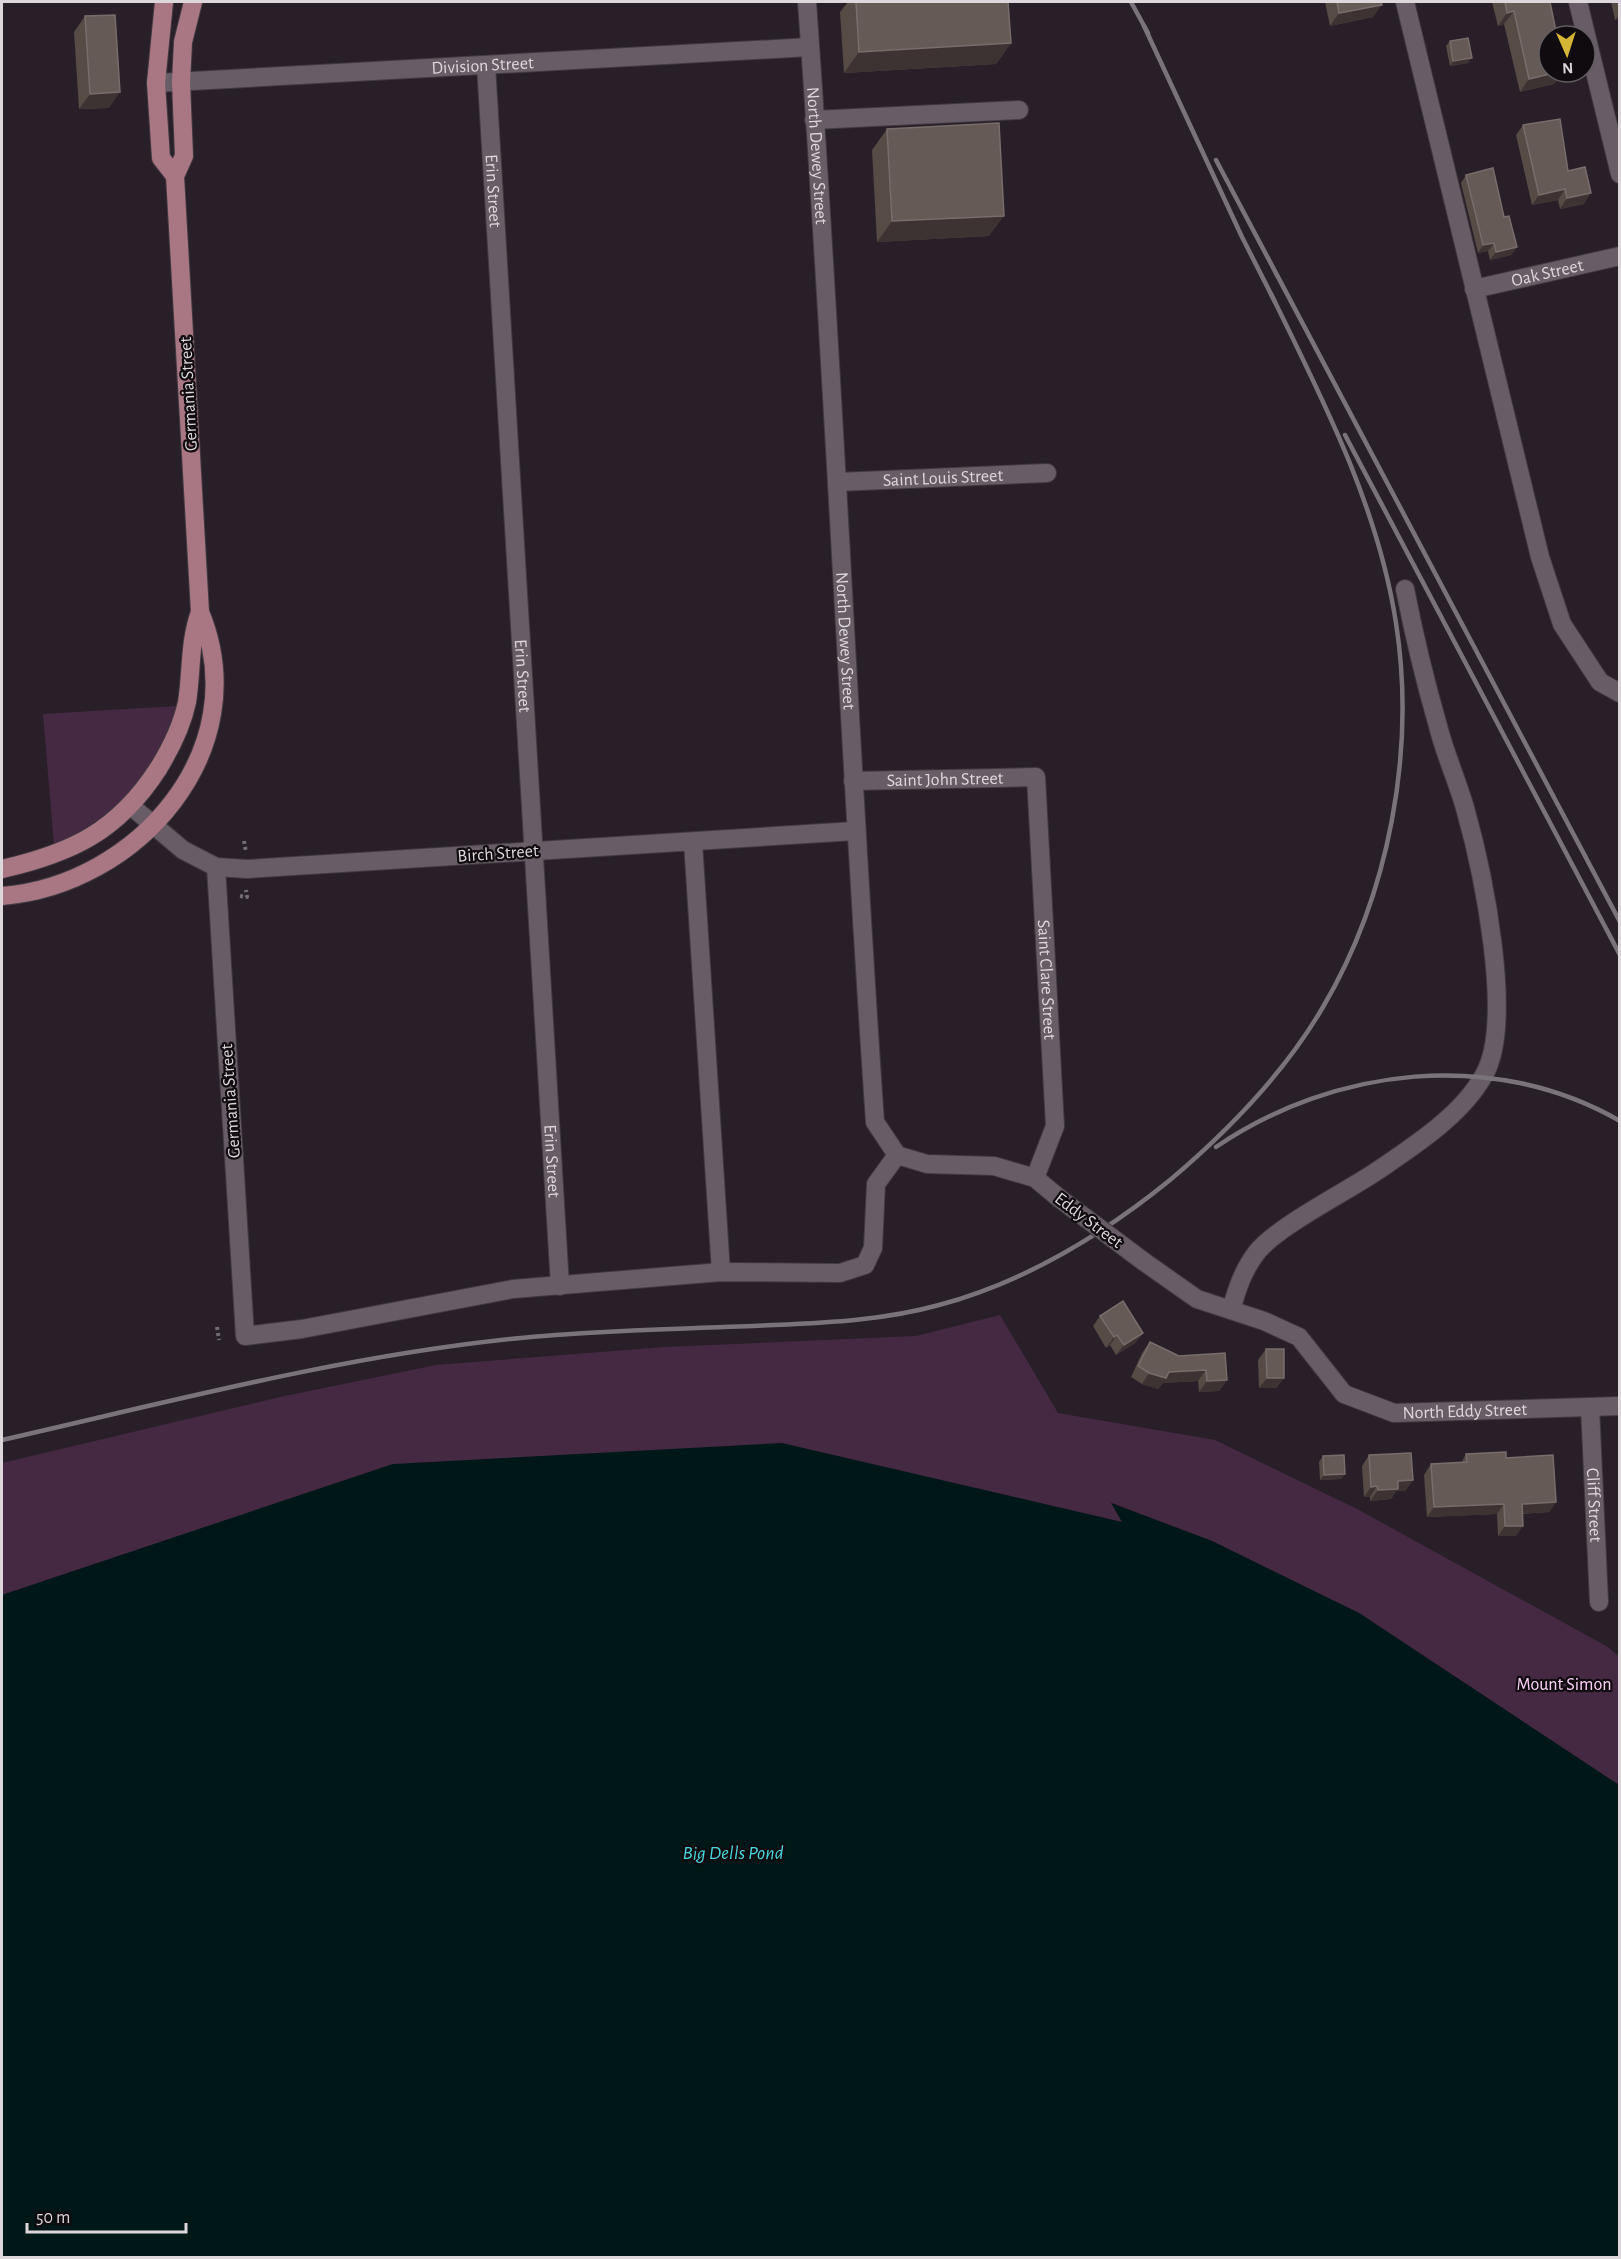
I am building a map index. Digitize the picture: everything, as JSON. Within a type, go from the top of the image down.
[{"type":"main road","points":[[153,2],[158,16],[158,40]]},
{"type":"main road","name":"Germania Street","points":[[164,2],[158,40],[156,83],[161,158],[175,176]]},
{"type":"main road","name":"Germania Street","points":[[153,826],[175,801],[199,756],[210,717],[214,685],[212,651],[200,612],[175,176],[184,156],[181,82],[183,42],[193,2]]},
{"type":"main road","name":"Germania Street","points":[[130,806],[144,791],[168,753],[181,724],[187,701],[192,633],[200,612]]},
{"type":"main road","points":[[2,869],[69,849],[107,827],[130,806]]},
{"type":"main road","points":[[2,896],[35,891],[69,882],[110,860],[153,826]]},
{"type":"street","name":"North Dewey Street","points":[[807,2],[838,482],[855,831],[875,1122],[897,1155]]},
{"type":"street","points":[[1405,2],[1540,557],[1562,624],[1600,682],[1620,693]]},
{"type":"street","points":[[1578,2],[1620,174]]},
{"type":"street","name":"Division Street","points":[[156,83],[810,47]]},
{"type":"street","name":"Erin Street","points":[[486,65],[560,1286]]},
{"type":"street","points":[[814,120],[1019,110]]},
{"type":"street","name":"Oak Street","points":[[1474,290],[1620,256]]},
{"type":"street","name":"Saint Louis Street","points":[[838,482],[1047,473]]},
{"type":"street","points":[[1231,1310],[1242,1275],[1258,1251],[1288,1227],[1421,1141],[1456,1112],[1484,1077],[1490,1062],[1496,1030],[1495,988],[1482,882],[1465,808],[1420,663],[1405,589]]},
{"type":"street","name":"Saint John Street","points":[[853,781],[1036,777]]},
{"type":"street","name":"Saint Clare Street","points":[[1035,1178],[1055,1126],[1036,777]]},
{"type":"street","name":"Birch Street","points":[[130,806],[183,850],[216,867],[247,869],[855,831]]},
{"type":"street","points":[[693,842],[721,1272]]},
{"type":"street","name":"Germania Street","points":[[216,867],[245,1336],[302,1329],[474,1294],[560,1286]]},
{"type":"street","points":[[560,1286],[721,1272],[840,1272],[865,1265],[873,1248],[876,1184],[897,1155],[927,1164],[994,1166],[1035,1178]]},
{"type":"street","name":"Eddy Street","points":[[1035,1178],[1143,1261]]},
{"type":"street","name":"North Eddy Street","points":[[1143,1261],[1197,1299],[1299,1337],[1344,1394],[1394,1413],[1620,1406]]},
{"type":"street","name":"Cliff Street","points":[[1590,1407],[1599,1602]]},
{"type":"path","points":[[240,896],[247,897],[246,890]]},
{"type":"path","points":[[218,1327],[219,1340]]},
{"type":"green space","points":[[177,706],[158,752],[132,790],[97,820],[54,845],[43,714]]},
{"type":"green space","name":"Mount Simon","points":[[1000,1315],[1058,1413],[1215,1440],[1357,1509],[1608,1647],[1619,1657],[1619,1785],[1359,1613],[1212,1541],[1112,1503],[1122,1522],[393,1464],[2,1595],[2,1463],[280,1397],[436,1365],[665,1347],[916,1336]]},
{"type":"water","name":"Big Dells Pond","points":[[782,1443],[1122,1522],[1111,1503],[1212,1541],[1359,1613],[1619,1785],[1619,2257],[2,2257],[2,1595],[393,1464]]},
{"type":"building","points":[[856,2],[1008,2],[1011,43],[859,52]]},
{"type":"building","points":[[1337,2],[1381,2],[1382,5],[1339,13]]},
{"type":"building","points":[[1505,2],[1550,2],[1555,24],[1537,24],[1537,77],[1529,79],[1514,11],[1507,13]]},
{"type":"building","points":[[115,15],[120,92],[90,94],[85,16]]},
{"type":"building","points":[[1468,38],[1472,58],[1453,61],[1450,41]]},
{"type":"building","points":[[1560,119],[1568,171],[1585,167],[1591,193],[1567,198],[1565,189],[1539,195],[1523,125]]},
{"type":"building","points":[[999,123],[1004,216],[892,221],[887,129]]},
{"type":"building","points":[[1493,168],[1504,217],[1509,216],[1517,247],[1496,252],[1494,243],[1483,245],[1466,175]]},
{"type":"building","points":[[1123,1301],[1143,1333],[1124,1345],[1117,1335],[1114,1337],[1100,1316]]},
{"type":"building","points":[[1150,1342],[1179,1356],[1225,1353],[1227,1380],[1207,1381],[1206,1370],[1169,1372],[1166,1378],[1149,1373],[1138,1366]]},
{"type":"building","points":[[1266,1349],[1284,1349],[1284,1378],[1267,1378]]},
{"type":"building","points":[[1506,1452],[1506,1458],[1553,1455],[1556,1502],[1522,1504],[1523,1526],[1505,1526],[1504,1504],[1434,1507],[1431,1464],[1467,1462],[1466,1454]]},
{"type":"building","points":[[1411,1453],[1413,1480],[1398,1481],[1398,1489],[1378,1490],[1377,1486],[1371,1487],[1369,1455]]},
{"type":"building","points":[[1344,1455],[1345,1474],[1324,1475],[1323,1456]]},
{"type":"railway","points":[[1131,2],[1148,33]]},
{"type":"railway","points":[[1144,26],[1242,237],[1275,302]]},
{"type":"railway","points":[[1216,160],[1620,922]]},
{"type":"railway","points":[[2,1440],[254,1382],[446,1347],[571,1334],[846,1321],[916,1311],[1002,1284],[1061,1255],[1144,1201],[1192,1161],[1254,1100],[1291,1055],[1308,1032],[1346,964],[1365,918],[1380,870],[1392,821],[1399,771],[1402,721],[1401,672],[1396,623],[1388,580],[1376,537],[1346,454],[1271,294]]},
{"type":"railway","points":[[1345,435],[1620,955]]},
{"type":"railway","points":[[1216,1147],[1262,1120],[1311,1099],[1362,1084],[1415,1077],[1467,1076],[1520,1083],[1571,1098],[1620,1121]]}]
